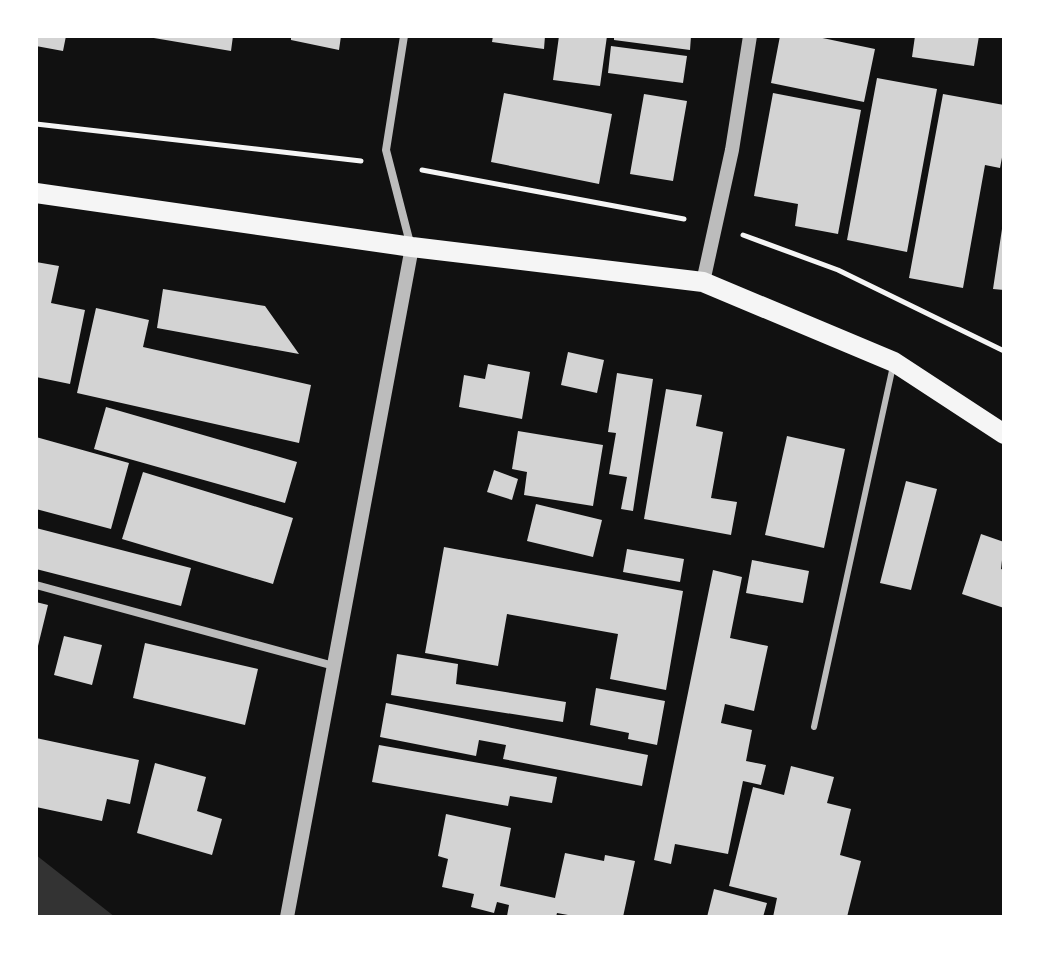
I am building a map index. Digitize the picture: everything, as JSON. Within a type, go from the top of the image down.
[{"type":"main road","points":[[36,193],[412,247],[703,282],[894,362],[1004,434]]},
{"type":"street","points":[[287,917],[412,247],[386,150],[404,36]]},
{"type":"street","points":[[703,282],[732,150],[750,36]]},
{"type":"street","points":[[36,585],[334,666]]},
{"type":"lane","points":[[814,727],[894,362]]},
{"type":"path","points":[[36,124],[390,164],[716,225],[838,270],[1004,351]]},
{"type":"shaded area","points":[[36,855],[115,917],[36,917]]},
{"type":"building","points":[[36,36],[66,36],[63,51],[36,46]]},
{"type":"building","points":[[142,36],[233,36],[231,51]]},
{"type":"building","points":[[291,36],[341,36],[339,50],[291,40]]},
{"type":"building","points":[[493,36],[545,36],[544,49],[492,42]]},
{"type":"building","points":[[559,36],[607,36],[600,86],[553,80]]},
{"type":"building","points":[[614,36],[691,36],[690,50],[614,40]]},
{"type":"building","points":[[780,36],[813,36],[875,49],[864,102],[771,83]]},
{"type":"building","points":[[915,36],[979,36],[974,66],[912,57]]},
{"type":"building","points":[[611,46],[687,56],[683,83],[608,73]]},
{"type":"building","points":[[877,78],[937,89],[907,252],[847,240]]},
{"type":"building","points":[[504,93],[612,114],[599,184],[491,162]]},
{"type":"building","points":[[773,93],[861,110],[838,234],[795,226],[798,204],[754,196]]},
{"type":"building","points":[[644,94],[687,101],[673,181],[630,174]]},
{"type":"building","points":[[943,94],[1004,105],[1004,147],[1000,168],[985,165],[963,288],[909,278]]},
{"type":"building","points":[[1004,229],[1004,290],[993,289]]},
{"type":"building","points":[[36,262],[59,266],[51,303],[85,310],[70,384],[36,377]]},
{"type":"building","points":[[163,289],[265,306],[299,354],[157,328]]},
{"type":"building","points":[[96,308],[149,320],[143,347],[311,385],[299,443],[77,393]]},
{"type":"building","points":[[568,352],[604,360],[597,393],[561,385]]},
{"type":"building","points":[[488,364],[530,372],[522,419],[459,407],[464,375],[485,379]]},
{"type":"building","points":[[617,373],[653,379],[633,511],[621,509],[627,477],[609,474],[616,433],[608,432]]},
{"type":"building","points":[[666,389],[702,395],[696,426],[723,432],[711,498],[737,502],[731,535],[644,519]]},
{"type":"building","points":[[106,407],[297,462],[285,503],[94,449]]},
{"type":"building","points":[[518,431],[603,445],[593,506],[524,495],[527,472],[512,469]]},
{"type":"building","points":[[787,436],[845,449],[824,548],[765,535]]},
{"type":"building","points":[[36,437],[129,463],[111,529],[36,509]]},
{"type":"building","points":[[494,470],[518,479],[512,500],[487,492]]},
{"type":"building","points":[[143,472],[293,518],[273,584],[122,539]]},
{"type":"building","points":[[906,481],[937,489],[911,590],[880,583]]},
{"type":"building","points":[[536,504],[602,520],[593,557],[527,541]]},
{"type":"building","points":[[36,528],[191,568],[181,606],[36,569]]},
{"type":"building","points":[[981,534],[1004,542],[1001,569],[1004,570],[1004,608],[962,594]]},
{"type":"building","points":[[444,547],[683,591],[666,690],[610,679],[618,634],[507,614],[498,666],[425,653]]},
{"type":"building","points":[[627,549],[684,559],[680,582],[623,572]]},
{"type":"building","points":[[752,560],[809,571],[803,603],[746,593]]},
{"type":"building","points":[[713,570],[742,577],[730,638],[768,646],[754,711],[725,704],[721,723],[752,730],[746,761],[766,765],[761,785],[743,781],[728,854],[675,844],[671,864],[654,860]]},
{"type":"building","points":[[36,602],[48,605],[37,650],[36,650]]},
{"type":"building","points":[[64,636],[102,645],[92,685],[54,675]]},
{"type":"building","points":[[145,643],[258,669],[245,725],[133,698]]},
{"type":"building","points":[[397,654],[458,664],[456,684],[566,702],[563,722],[391,695]]},
{"type":"building","points":[[596,688],[665,701],[657,745],[628,739],[629,733],[590,725]]},
{"type":"building","points":[[386,703],[648,755],[642,786],[503,759],[506,745],[479,740],[476,756],[380,737]]},
{"type":"building","points":[[36,738],[139,760],[130,804],[107,799],[102,821],[36,807]]},
{"type":"building","points":[[379,745],[557,777],[552,803],[510,796],[508,806],[372,782]]},
{"type":"building","points":[[155,763],[206,777],[197,811],[222,819],[212,855],[137,833]]},
{"type":"building","points":[[791,766],[834,777],[827,803],[851,809],[840,855],[861,861],[847,917],[773,917],[777,898],[729,886],[753,787],[784,795]]},
{"type":"building","points":[[446,814],[511,828],[500,886],[555,898],[565,853],[604,861],[605,855],[635,861],[623,917],[579,917],[557,913],[556,917],[510,917],[507,916],[509,905],[497,902],[494,913],[471,907],[474,894],[442,887],[448,859],[438,856]]},
{"type":"building","points":[[714,889],[767,903],[763,917],[707,917]]}]
